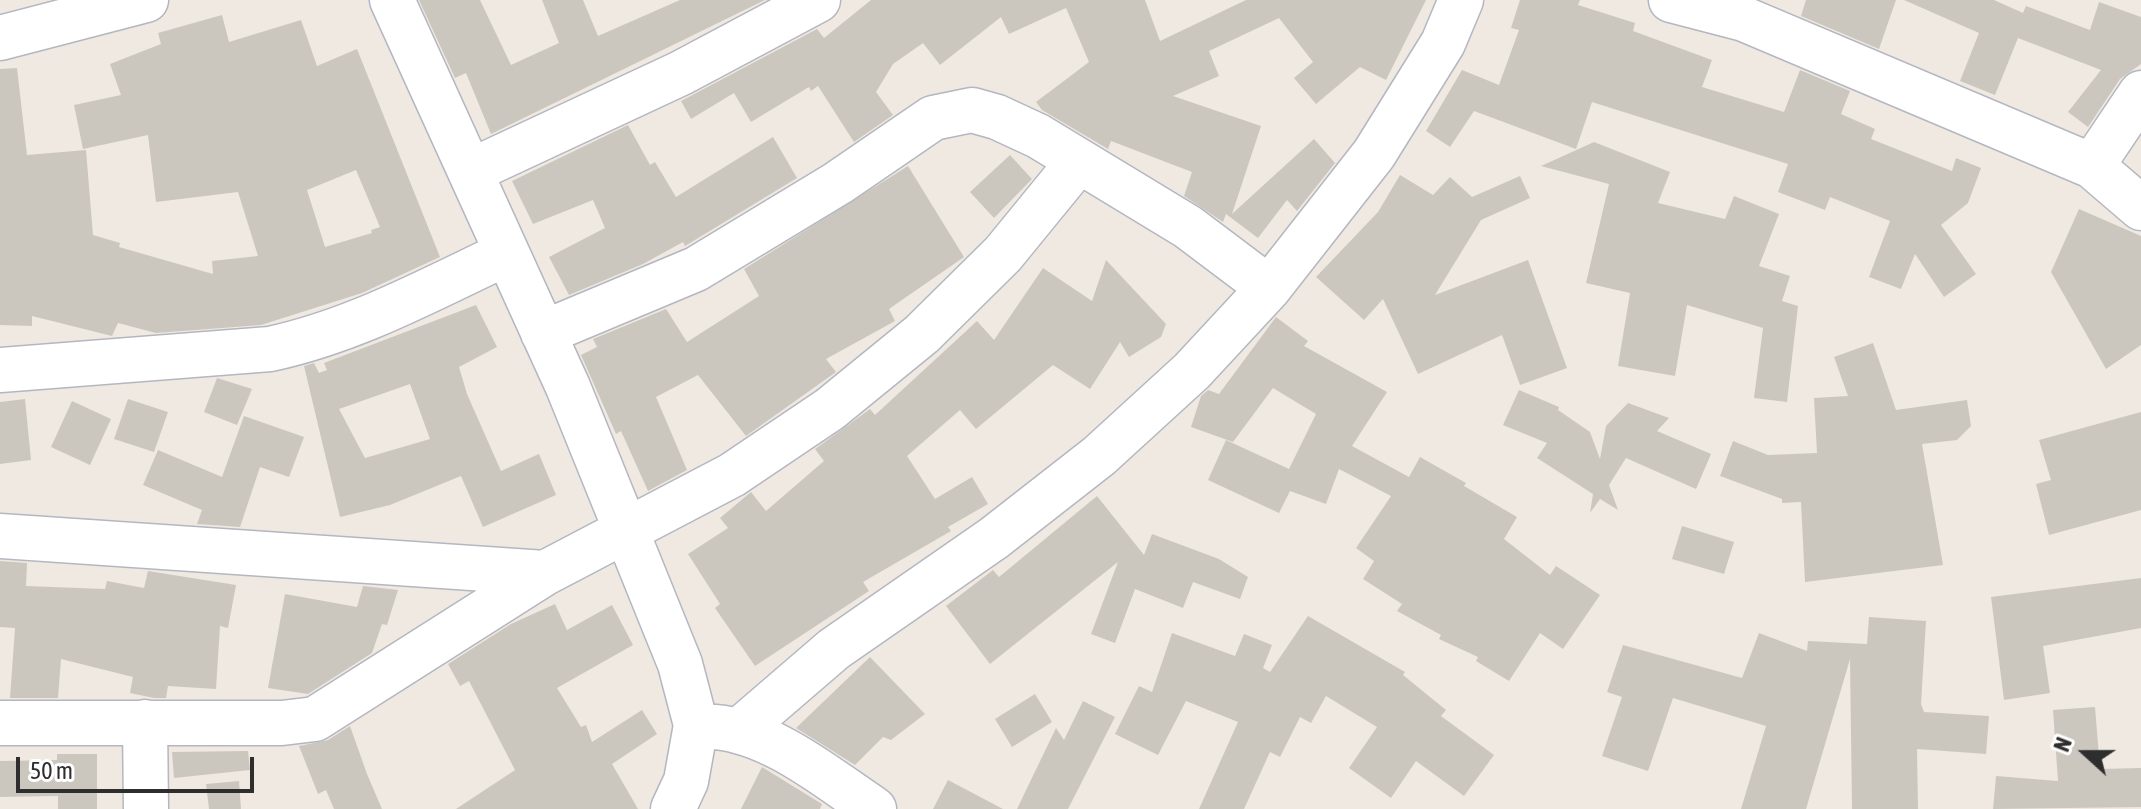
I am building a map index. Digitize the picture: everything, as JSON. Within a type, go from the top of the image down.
[{"type":"street","points":[[0,38],[146,0]]},
{"type":"street","points":[[392,0],[543,333],[680,664],[696,725],[686,781],[673,809]]},
{"type":"street","points":[[471,171],[681,73],[818,0]]},
{"type":"street","points":[[741,729],[834,649],[994,538],[1099,456],[1192,371],[1269,288],[1374,154],[1443,43],[1461,0]]},
{"type":"street","points":[[1671,0],[1746,9],[2092,166],[2141,208]]},
{"type":"street","points":[[2092,166],[2141,93]]},
{"type":"street","points":[[543,333],[696,269],[838,183],[933,118],[972,110],[997,117],[1079,161],[1188,227],[1269,288]]},
{"type":"street","points":[[0,723],[282,723],[315,719],[545,573],[732,475],[830,409],[922,334],[1003,254],[1079,161]]},
{"type":"street","points":[[0,370],[270,349],[309,341],[348,328],[507,253]]},
{"type":"street","points":[[0,536],[545,573]]},
{"type":"street","points":[[145,722],[146,809]]},
{"type":"street","points":[[696,725],[741,729],[800,760],[874,809]]},
{"type":"building","points":[[419,0],[480,0],[511,65],[559,43],[542,0],[583,0],[598,36],[680,0],[765,0],[491,134],[466,73],[455,78]]},
{"type":"building","points":[[871,0],[1145,0],[1160,41],[1246,0],[1426,0],[1386,80],[1360,67],[1316,104],[1294,78],[1313,62],[1279,18],[1209,51],[1219,76],[1173,96],[1261,126],[1232,214],[1314,139],[1335,163],[1297,211],[1287,200],[1258,238],[1226,214],[1223,222],[1184,196],[1192,172],[1111,141],[1108,149],[1042,110],[1036,102],[1089,62],[1066,8],[1009,34],[1001,17],[940,65],[923,43],[893,64],[876,92],[893,115],[854,142],[818,86],[811,91],[809,87],[751,122],[734,93],[691,119],[681,101],[817,29],[824,38]]},
{"type":"building","points":[[1520,0],[1580,0],[1578,5],[1635,23],[1633,31],[1712,60],[1702,87],[1784,112],[1800,70],[1850,91],[1841,114],[1875,129],[1871,139],[1952,171],[1956,158],[1981,168],[1968,203],[1941,225],[1976,274],[1944,297],[1915,254],[1901,289],[1869,277],[1890,221],[1830,197],[1825,210],[1778,192],[1788,164],[1592,102],[1576,149],[1474,111],[1450,147],[1426,131],[1462,70],[1499,85],[1519,30],[1511,28]]},
{"type":"building","points":[[1806,0],[1896,0],[1879,49],[1801,16]]},
{"type":"building","points":[[1904,0],[1994,0],[2023,13],[2026,6],[2090,30],[2099,2],[2141,17],[2141,64],[2120,79],[2088,127],[2068,112],[2101,70],[2018,38],[1995,95],[1960,81],[1979,33]]},
{"type":"building","points":[[222,15],[229,42],[301,20],[317,66],[357,49],[440,257],[362,293],[261,325],[156,333],[118,323],[112,336],[32,316],[32,326],[0,325],[0,69],[17,68],[27,155],[86,150],[93,235],[120,243],[119,247],[213,274],[212,261],[258,256],[238,192],[156,202],[148,135],[83,149],[74,105],[121,95],[110,64],[161,44],[158,33]],"holes":[[[356,170],[380,227],[371,230],[372,233],[325,247],[307,190]]]},
{"type":"building","points":[[628,125],[650,165],[655,162],[676,197],[773,137],[797,178],[685,246],[683,242],[643,264],[569,295],[549,257],[605,228],[593,200],[533,224],[512,181]]},
{"type":"building","points":[[1594,142],[1670,172],[1658,203],[1725,219],[1734,196],[1779,214],[1759,266],[1790,276],[1782,301],[1798,306],[1787,402],[1754,398],[1763,328],[1687,305],[1675,376],[1618,366],[1630,293],[1586,283],[1609,184],[1541,166]]},
{"type":"building","points":[[1010,155],[1032,179],[994,218],[970,192]]},
{"type":"building","points":[[908,166],[964,257],[889,309],[895,321],[826,359],[836,372],[746,436],[698,375],[656,397],[687,470],[648,491],[621,431],[616,434],[581,355],[597,347],[593,339],[666,309],[687,342],[759,296],[744,269]]},
{"type":"building","points":[[1400,175],[1433,195],[1450,177],[1472,197],[1520,176],[1530,198],[1481,220],[1435,295],[1528,260],[1567,368],[1520,385],[1502,335],[1418,374],[1383,299],[1364,320],[1316,277],[1378,212]]},
{"type":"building","points":[[2079,209],[2141,236],[2141,345],[2106,369],[2051,272]]},
{"type":"building","points":[[1106,260],[1166,324],[1161,337],[1129,357],[1120,342],[1090,389],[1053,365],[976,429],[960,410],[907,456],[935,499],[972,477],[988,504],[948,527],[951,531],[863,582],[869,591],[755,666],[715,608],[720,604],[688,554],[728,528],[720,518],[751,492],[766,511],[824,461],[815,449],[870,409],[875,415],[977,321],[994,340],[1043,268],[1092,301]]},
{"type":"building","points":[[476,305],[497,347],[459,367],[467,394],[501,471],[539,454],[556,495],[483,527],[461,476],[390,505],[340,517],[304,366],[314,363],[319,373],[327,370],[324,363]],"holes":[[[410,384],[430,439],[365,458],[339,409]]]},
{"type":"building","points":[[1276,317],[1308,341],[1304,346],[1387,392],[1352,446],[1409,477],[1420,457],[1466,483],[1464,486],[1517,517],[1504,539],[1550,575],[1556,566],[1600,595],[1563,649],[1540,633],[1509,681],[1476,661],[1478,657],[1439,639],[1441,635],[1397,611],[1402,604],[1363,579],[1374,561],[1356,548],[1391,496],[1339,469],[1326,504],[1290,491],[1279,513],[1208,480],[1226,440],[1289,469],[1316,414],[1273,388],[1233,442],[1191,427],[1201,396],[1208,390],[1219,394]]},
{"type":"building","points":[[1873,343],[1896,410],[1967,400],[1971,426],[1957,440],[1922,444],[1943,565],[1805,582],[1801,502],[1782,503],[1782,499],[1720,476],[1733,441],[1768,455],[1817,453],[1814,398],[1848,396],[1834,357]]},
{"type":"building","points":[[217,378],[252,389],[237,425],[204,412]]},
{"type":"building","points":[[1519,390],[1559,407],[1558,410],[1590,432],[1600,459],[1606,426],[1628,403],[1669,418],[1657,431],[1711,454],[1696,489],[1626,458],[1609,485],[1618,510],[1600,499],[1590,513],[1593,494],[1537,458],[1547,443],[1503,425]]},
{"type":"building","points":[[25,399],[31,460],[0,464],[0,402]]},
{"type":"building","points":[[128,399],[168,412],[154,452],[114,439]]},
{"type":"building","points":[[72,401],[111,419],[90,465],[51,447]]},
{"type":"building","points":[[2141,412],[2141,510],[2049,535],[2036,484],[2051,480],[2039,440]]},
{"type":"building","points":[[244,416],[304,437],[289,477],[260,467],[240,527],[197,524],[202,510],[143,485],[158,450],[222,477]]},
{"type":"building","points":[[1097,496],[1144,555],[1152,534],[1219,559],[1248,577],[1240,599],[1193,582],[1183,608],[1135,589],[1115,643],[1091,634],[1118,562],[990,664],[946,606],[993,570],[999,577]]},
{"type":"building","points":[[1682,526],[1734,542],[1724,574],[1672,559]]},
{"type":"building","points":[[0,561],[27,563],[26,586],[105,589],[107,581],[144,588],[148,571],[236,585],[228,628],[220,626],[216,689],[168,686],[166,698],[154,698],[130,693],[133,677],[61,659],[58,698],[10,698],[15,628],[0,627]]},
{"type":"building","points":[[2141,578],[2141,628],[2043,646],[2050,693],[2004,700],[1991,597]]},
{"type":"building","points":[[363,586],[398,590],[387,625],[382,624],[372,653],[308,694],[268,688],[285,594],[357,607]]},
{"type":"building","points":[[555,604],[567,630],[612,605],[633,645],[557,688],[581,727],[586,725],[592,742],[642,710],[657,734],[612,764],[638,809],[456,809],[515,770],[469,681],[460,686],[448,664],[511,624]]},
{"type":"building","points":[[1308,616],[1405,672],[1403,675],[1446,710],[1441,716],[1494,755],[1464,796],[1416,761],[1391,798],[1349,768],[1377,727],[1326,696],[1311,723],[1300,717],[1280,757],[1270,752],[1244,809],[1199,809],[1238,722],[1186,701],[1158,755],[1115,734],[1139,686],[1152,692],[1172,633],[1235,656],[1244,634],[1272,645],[1263,668],[1270,672]]},
{"type":"building","points":[[1869,617],[1926,621],[1921,704],[1924,712],[1989,716],[1986,754],[1917,749],[1918,809],[1852,809],[1850,659],[1806,809],[1741,809],[1766,726],[1673,698],[1648,771],[1602,756],[1622,697],[1607,692],[1623,645],[1742,678],[1759,633],[1807,651],[1808,641],[1867,644]]},
{"type":"building","points":[[870,657],[925,714],[891,740],[883,737],[855,765],[796,728]]},
{"type":"building","points":[[1035,694],[1052,722],[1012,747],[995,719]]},
{"type":"building","points":[[1083,701],[1115,717],[1068,809],[1017,809],[1056,728],[1064,740]]},
{"type":"building","points":[[2095,707],[2100,769],[2141,768],[2141,807],[1993,809],[1996,776],[2058,781],[2053,710]]},
{"type":"building","points":[[350,726],[382,809],[334,809],[326,790],[318,794],[299,746],[328,740]]},
{"type":"building","points":[[248,751],[250,770],[174,778],[172,752]]},
{"type":"building","points":[[57,754],[97,754],[97,809],[58,809],[58,796],[0,797],[0,761],[57,760]]},
{"type":"building","points":[[762,767],[822,804],[820,809],[741,809]]},
{"type":"building","points":[[948,780],[1003,809],[933,809]]},
{"type":"building","points":[[239,781],[241,809],[209,809],[206,784]]}]
